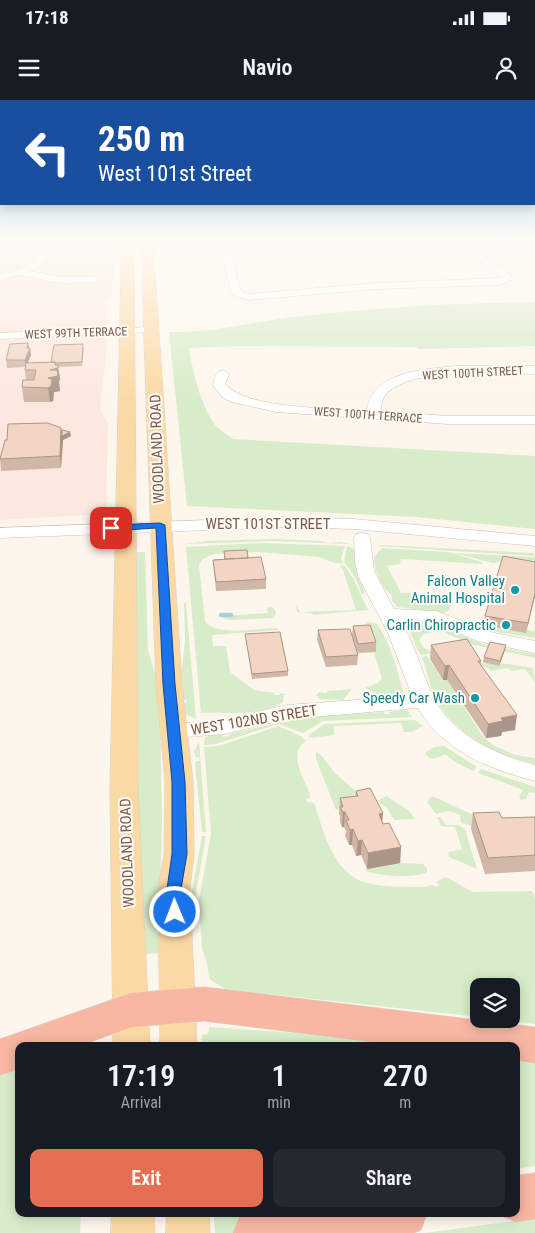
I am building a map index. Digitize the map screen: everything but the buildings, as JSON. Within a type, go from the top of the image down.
[{"type":"highway","points":[[54,1042],[132,1028],[178,1005],[204,1004],[511,1042]]},
{"type":"highway","points":[[520,1043],[535,1045]]},
{"type":"highway","points":[[0,1057],[15,1052]]},
{"type":"highway","points":[[520,1198],[535,1196]]},
{"type":"highway","points":[[257,1233],[382,1217]]},
{"type":"main road","name":"WOODLAND ROAD","points":[[127,293],[124,788],[132,1028]]},
{"type":"main road","name":"WOODLAND ROAD","points":[[150,293],[161,532],[178,782],[180,854],[174,889],[179,1042]]},
{"type":"main road","points":[[133,1217],[133,1233]]},
{"type":"main road","points":[[188,1217],[188,1233]]},
{"type":"street","points":[[236,293],[248,297],[298,293]]},
{"type":"street","name":"WEST 99TH TERRACE","points":[[0,336],[152,330]]},
{"type":"street","name":"WEST 100TH STREET","points":[[374,415],[374,404],[380,393],[386,387],[402,379],[445,372],[535,370]]},
{"type":"street","name":"WEST 100TH TERRACE","points":[[223,374],[219,381],[222,390],[227,394],[248,402],[294,410],[469,421],[535,420]]},
{"type":"street","name":"WEST 101ST STREET","points":[[161,532],[256,522],[354,524],[535,541]]},
{"type":"street","name":"WEST 101ST STREET","points":[[0,533],[161,532],[283,534],[535,549]]},
{"type":"street","name":"WEST 101ST STREET","points":[[0,544],[126,533]]},
{"type":"street","points":[[362,538],[367,576],[412,665],[425,702],[443,725],[460,740],[502,763],[535,773]]},
{"type":"street","points":[[388,615],[422,614],[436,617],[484,638],[535,647]]},
{"type":"street","name":"WEST 102ND STREET","points":[[174,731],[224,727],[287,712],[425,702]]},
{"type":"shaded area","points":[[0,293],[112,293],[112,296],[108,299],[0,302]]},
{"type":"shaded area","points":[[108,299],[106,358],[100,409],[108,424],[106,514],[0,520],[0,302]]},
{"type":"green space","points":[[535,302],[535,346],[418,349],[417,347],[237,346],[189,348],[202,401],[217,427],[233,439],[535,456],[535,529],[416,517],[187,506],[169,332],[186,332],[362,310],[448,304]]},
{"type":"green space","points":[[275,539],[349,544],[274,541],[185,544],[207,541]]},
{"type":"green space","points":[[262,543],[345,546],[341,558],[343,563],[335,563],[319,557],[258,552],[213,554],[203,559],[199,565],[205,621],[210,626],[227,630],[276,628],[279,630],[212,635],[213,646],[226,646],[230,672],[254,690],[274,693],[275,695],[280,695],[280,693],[286,694],[284,695],[283,702],[265,710],[243,713],[201,713],[186,547]]},
{"type":"green space","points":[[347,546],[354,549],[356,569],[365,593],[362,594],[355,577],[344,562]]},
{"type":"green space","points":[[376,546],[533,553],[535,556]]},
{"type":"green space","points":[[382,548],[448,552],[482,562],[482,564],[401,559],[400,564],[387,566],[401,593],[411,593],[410,601],[447,603],[448,598],[452,597],[453,600],[449,610],[444,613],[398,607],[392,601],[392,595],[381,583],[375,567],[374,557]]},
{"type":"green space","points":[[137,552],[145,552],[148,650],[158,683],[160,707],[162,953],[144,954],[137,837]]},
{"type":"green space","points":[[453,553],[535,557],[535,568],[503,561],[493,563]]},
{"type":"green space","points":[[344,565],[353,578],[368,610],[313,615],[312,613],[297,612],[296,605],[300,612],[356,610],[340,566]]},
{"type":"green space","points":[[184,603],[186,603],[196,719],[185,714],[182,703],[186,703],[186,700],[182,700],[181,676],[185,641]]},
{"type":"green space","points":[[267,608],[274,608],[276,614],[272,618],[230,620],[222,616],[268,613]]},
{"type":"green space","points":[[478,621],[485,621],[484,626],[526,632],[527,630],[534,631],[535,628],[535,638],[490,631],[474,626]]},
{"type":"green space","points":[[368,622],[376,623],[390,647],[403,692],[398,695],[384,696],[365,688],[378,683],[382,678],[365,625]]},
{"type":"green space","points":[[411,622],[432,625],[438,628],[437,631],[424,634],[419,640],[423,647],[432,653],[420,655],[407,625]]},
{"type":"green space","points":[[448,630],[483,644],[535,654],[535,658],[474,645],[447,634],[445,632]]},
{"type":"green space","points":[[427,656],[443,680],[447,680],[481,734],[493,745],[515,755],[535,758],[535,764],[493,750],[466,734],[455,724],[437,701],[430,685],[422,657]]},
{"type":"green space","points":[[486,661],[499,666],[501,663],[533,668],[535,682],[525,669],[512,671],[507,668],[491,671],[487,667],[475,667]]},
{"type":"green space","points":[[352,689],[343,700],[319,699],[316,695],[319,692],[327,693],[327,691]]},
{"type":"green space","points":[[408,711],[412,717],[323,721],[303,733],[278,724],[216,744],[204,745],[205,737],[229,736],[229,734],[298,718],[384,712],[384,714],[389,714],[389,712]]},
{"type":"green space","points":[[415,720],[423,726],[411,732],[404,732],[401,723],[334,726],[334,735],[312,738],[308,736],[324,724]]},
{"type":"green space","points":[[278,726],[301,736],[306,741],[300,746],[297,759],[310,794],[310,798],[306,799],[307,802],[314,803],[326,839],[338,861],[355,878],[381,886],[425,887],[432,885],[436,887],[440,885],[436,882],[446,877],[473,892],[532,891],[535,898],[535,1024],[520,1022],[520,978],[470,978],[470,1016],[269,994],[262,994],[259,998],[229,991],[212,981],[209,978],[202,948],[199,900],[211,834],[204,747],[219,746]]},
{"type":"green space","points":[[199,741],[206,832],[202,832],[195,764],[196,761],[200,761],[194,752]]},
{"type":"green space","points":[[444,746],[477,767],[473,771],[455,762],[445,754],[437,758],[430,758],[425,753],[434,747]]},
{"type":"green space","points":[[316,752],[322,756],[335,773],[361,796],[345,809],[336,810],[316,759]]},
{"type":"green space","points":[[481,769],[535,787],[535,793],[529,792],[526,799],[521,800],[519,797],[523,790],[478,773]]},
{"type":"green space","points":[[386,796],[408,810],[415,819],[394,820],[388,809],[378,801]]},
{"type":"green space","points":[[432,796],[476,816],[472,826],[461,823],[460,815],[449,811],[436,814],[427,802]]},
{"type":"green space","points":[[437,817],[440,817],[446,825],[458,825],[465,829],[477,869],[449,857],[448,852],[462,849],[455,827],[441,826]]},
{"type":"green space","points":[[202,836],[206,836],[195,898],[195,920],[191,921],[189,908]]},
{"type":"green space","points":[[391,839],[402,863],[423,864],[427,868],[427,872],[396,876],[377,874],[364,870],[399,863]]},
{"type":"green space","points":[[209,1027],[341,1036],[393,1042],[203,1042],[202,1035],[208,1034]]},
{"type":"green space","points":[[520,1057],[535,1059],[535,1166],[520,1168]]},
{"type":"green space","points":[[15,1061],[15,1217],[81,1217],[80,1233],[0,1233],[0,1066]]},
{"type":"green space","points":[[214,1217],[307,1217],[310,1233],[215,1233]]},
{"type":"green space","points":[[535,1218],[535,1233],[425,1233]]},
{"type":"waterway","points":[[221,615],[231,615]]},
{"type":"place","name":"Falcon Valley Animal Hospital","points":[[515,590]]},
{"type":"place","name":"Carlin Chiropractic","points":[[506,625]]},
{"type":"place","name":"Speedy Car Wash","points":[[475,698]]},
{"type":"route","points":[[111,528],[160,525],[169,684],[178,782],[180,854],[174,889],[175,912]]}]
